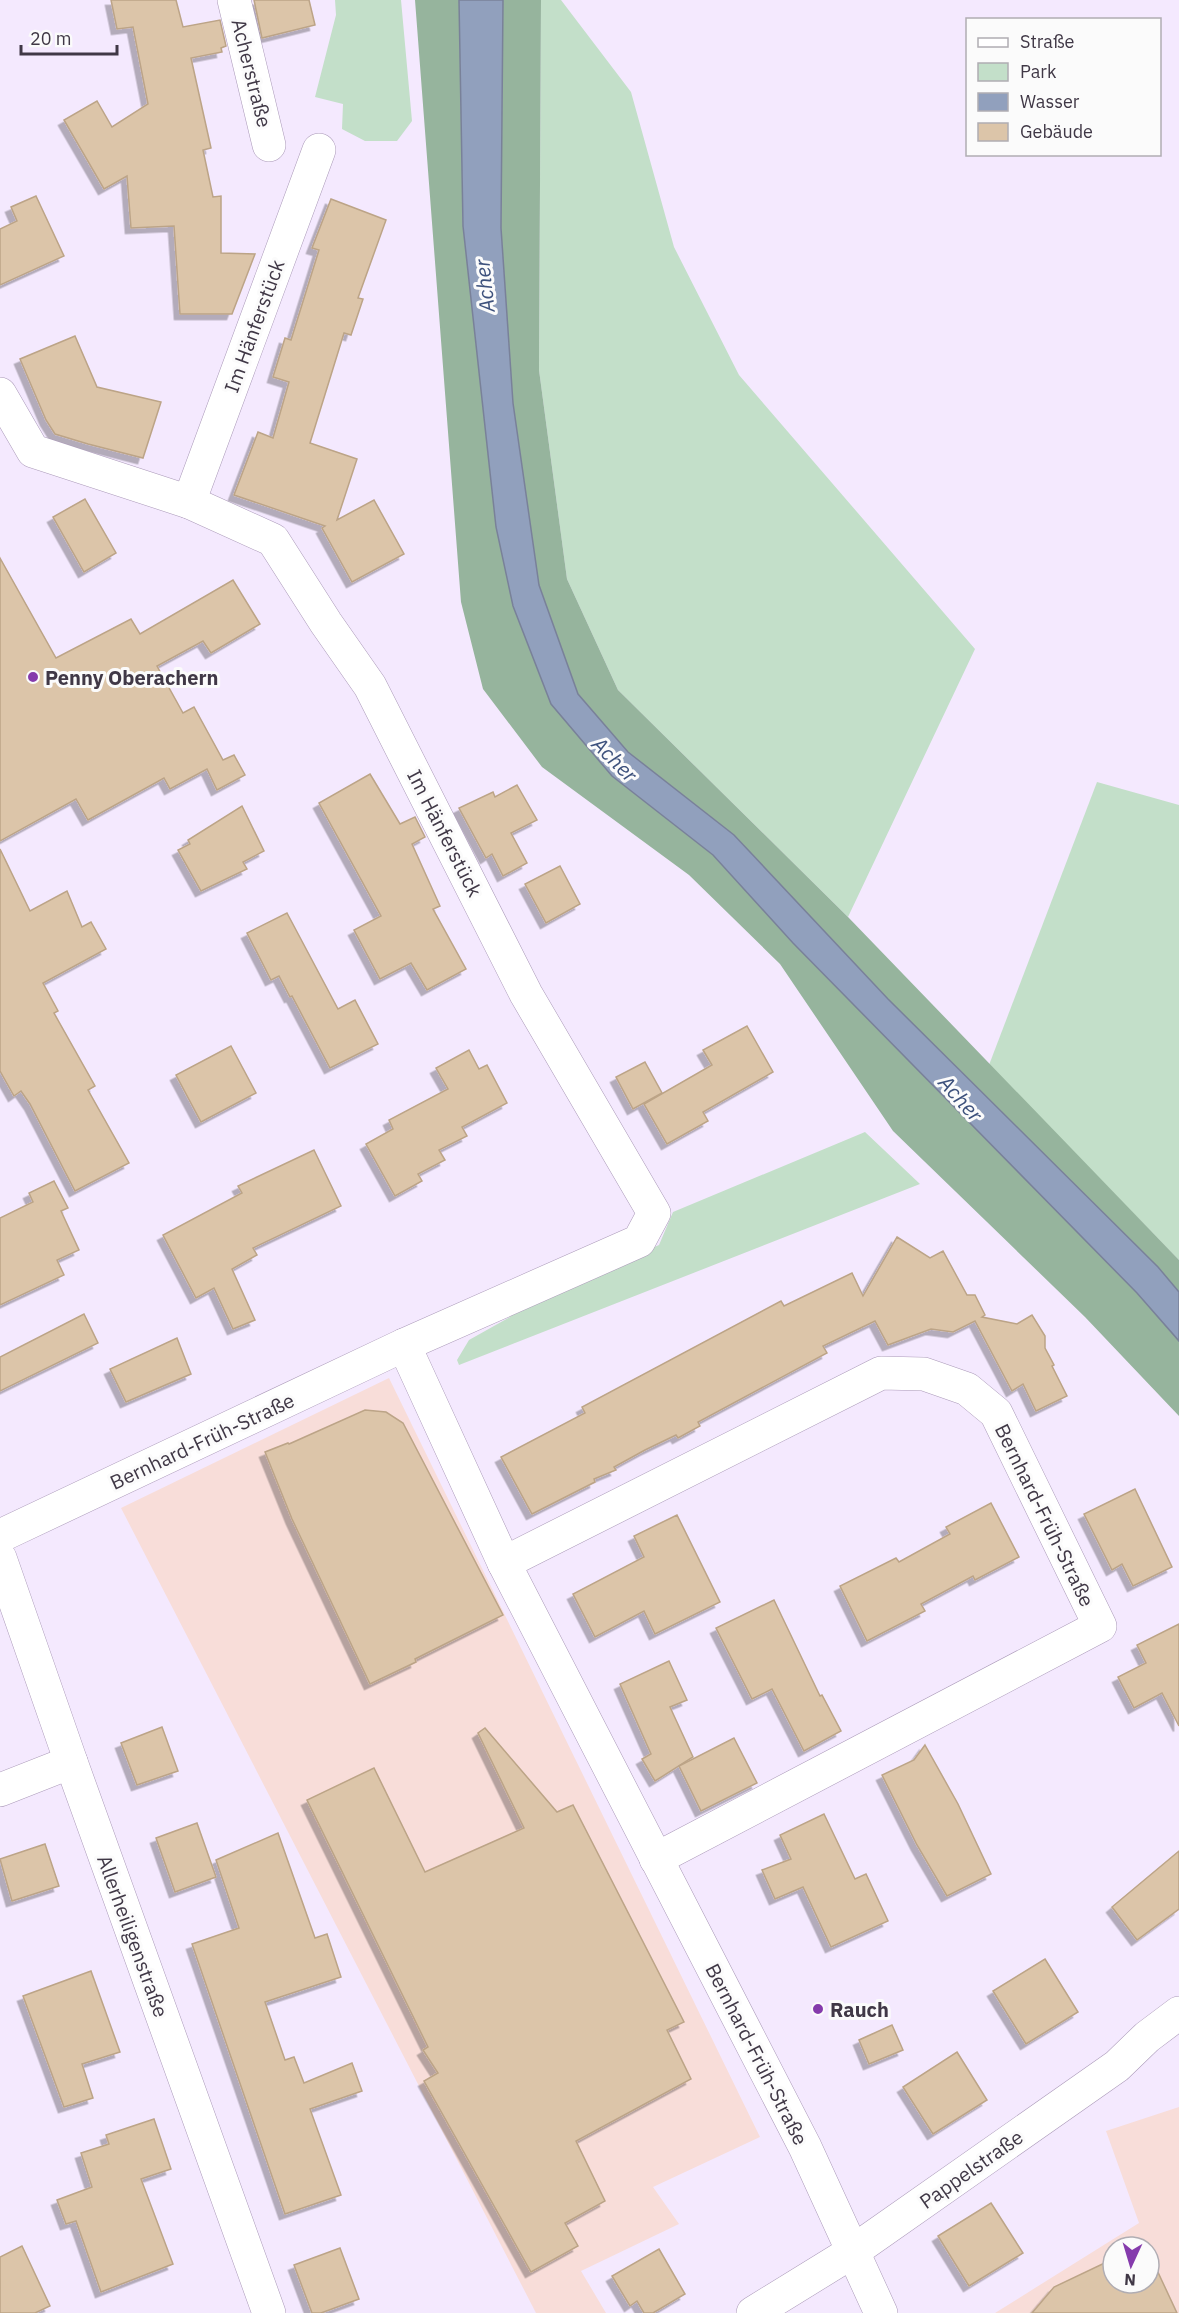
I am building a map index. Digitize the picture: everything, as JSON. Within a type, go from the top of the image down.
[{"type":"street","name":"Acherstraße","points":[[234,0],[270,145]]},
{"type":"street","name":"Im Hänferstück","points":[[189,502],[320,150]]},
{"type":"street","name":"Im Hänferstück","points":[[0,394],[33,451],[189,502],[273,540],[370,686],[526,994],[654,1213]]},
{"type":"street","name":"Bernhard-Früh-Straße","points":[[0,1536],[404,1346],[639,1241],[654,1213]]},
{"type":"street","name":"Bernhard-Früh-Straße","points":[[404,1346],[504,1563],[805,2147],[881,2313]]},
{"type":"street","name":"Bernhard-Früh-Straße","points":[[504,1563],[881,1373],[924,1374],[967,1389],[996,1413],[1100,1626],[656,1859]]},
{"type":"street","name":"Allerheiligenstraße","points":[[0,1558],[269,2313]]},
{"type":"street","points":[[0,1790],[71,1762]]},
{"type":"street","name":"Pappelstraße","points":[[753,2313],[852,2252],[1117,2066],[1147,2037],[1179,2013]]},
{"type":"shaded area","points":[[389,1378],[760,2137],[653,2187],[679,2224],[581,2271],[606,2313],[536,2313],[121,1508]]},
{"type":"shaded area","points":[[1179,2107],[1179,2313],[995,2313],[1101,2247],[1101,2295],[1161,2295],[1161,2235],[1120,2235],[1139,2223],[1106,2131]]},
{"type":"green space","points":[[335,0],[401,0],[412,121],[397,141],[365,141],[342,129],[343,104],[315,97],[336,15]]},
{"type":"green space","points":[[415,0],[459,0],[463,226],[496,527],[612,776],[713,855],[793,943],[1137,1293],[1179,1341],[1179,1416],[1085,1317],[893,1131],[780,964],[689,875],[542,767],[483,689],[461,602]]},
{"type":"green space","points":[[503,0],[541,0],[539,370],[567,579],[618,690],[848,917],[1179,1260],[1179,1292],[1158,1267],[888,999],[734,835],[628,752],[578,694],[539,585],[513,403],[501,228]]},
{"type":"green space","points":[[541,0],[561,0],[631,92],[674,247],[739,375],[975,649],[848,917],[618,690],[567,579],[539,370]]},
{"type":"green space","points":[[1097,782],[1179,805],[1179,1260],[989,1065]]},
{"type":"green space","points":[[865,1132],[920,1184],[459,1365],[457,1360],[469,1340],[510,1317],[517,1306],[659,1245],[673,1212]]},
{"type":"water","name":"Acher","points":[[459,0],[503,0],[501,228],[513,403],[539,585],[578,694],[628,752],[734,835],[888,999],[1158,1267],[1179,1292],[1179,1341],[1137,1293],[793,943],[713,855],[612,776],[551,704],[513,606],[496,527],[463,226]]},
{"type":"building","points":[[111,0],[176,0],[183,27],[220,20],[226,46],[221,48],[222,52],[191,58],[211,148],[203,150],[213,197],[221,196],[221,253],[255,254],[232,314],[180,314],[174,226],[131,228],[127,176],[104,189],[64,120],[97,101],[112,127],[148,104],[133,27],[117,29]]},
{"type":"building","points":[[254,0],[309,0],[315,25],[262,38]]},
{"type":"building","points":[[36,196],[64,256],[0,285],[0,229],[17,221],[11,207]]},
{"type":"building","points":[[331,199],[386,220],[358,298],[363,299],[351,335],[344,333],[310,443],[357,459],[337,520],[374,500],[404,554],[352,582],[322,528],[325,526],[234,495],[258,432],[273,438],[289,382],[273,377],[285,338],[291,340],[319,250],[312,248]]},
{"type":"building","points":[[75,336],[97,387],[161,402],[143,458],[55,434],[46,420],[20,359]]},
{"type":"building","points":[[85,499],[116,553],[84,572],[53,517]]},
{"type":"building","points":[[0,558],[56,658],[131,619],[140,634],[233,580],[260,624],[211,653],[203,641],[157,666],[183,713],[194,707],[223,760],[234,755],[245,775],[217,790],[207,769],[170,789],[164,778],[88,820],[76,799],[0,841]]},
{"type":"building","points":[[370,774],[400,824],[415,817],[425,837],[412,844],[440,906],[433,909],[466,969],[427,990],[411,963],[380,979],[354,930],[381,916],[319,803]]},
{"type":"building","points":[[517,785],[537,820],[511,833],[527,863],[503,876],[492,854],[486,858],[459,808],[493,792],[495,797]]},
{"type":"building","points":[[242,806],[264,851],[243,862],[247,869],[201,891],[178,850],[190,844],[188,840]]},
{"type":"building","points":[[0,849],[30,911],[67,891],[82,927],[91,922],[106,949],[43,983],[58,1011],[54,1013],[95,1086],[88,1090],[129,1163],[75,1191],[30,1104],[21,1091],[14,1096],[0,1071]]},
{"type":"building","points":[[560,866],[580,904],[546,923],[525,884]]},
{"type":"building","points":[[287,913],[338,1009],[355,1000],[378,1044],[330,1068],[292,996],[290,997],[279,976],[271,980],[247,933]]},
{"type":"building","points":[[747,1026],[773,1072],[703,1112],[708,1121],[667,1144],[644,1104],[712,1065],[703,1050]]},
{"type":"building","points":[[231,1046],[256,1093],[201,1122],[176,1075]]},
{"type":"building","points":[[469,1050],[479,1069],[487,1065],[507,1103],[462,1127],[467,1136],[439,1150],[445,1160],[418,1174],[422,1181],[395,1196],[366,1144],[393,1129],[389,1120],[448,1089],[436,1068]]},
{"type":"building","points":[[645,1062],[662,1093],[633,1109],[616,1077]]},
{"type":"building","points":[[314,1150],[341,1206],[253,1248],[257,1255],[232,1269],[255,1320],[233,1329],[214,1288],[196,1298],[163,1235],[242,1193],[238,1186]]},
{"type":"building","points":[[54,1181],[68,1208],[61,1211],[79,1250],[57,1260],[64,1275],[0,1305],[0,1218],[33,1202],[29,1193]]},
{"type":"building","points":[[897,1237],[930,1258],[943,1251],[967,1295],[975,1295],[985,1315],[982,1317],[1017,1324],[1032,1315],[1045,1336],[1045,1348],[1067,1396],[1036,1411],[1023,1384],[1012,1391],[975,1321],[953,1332],[931,1329],[888,1345],[875,1321],[823,1346],[827,1353],[698,1422],[700,1426],[678,1438],[676,1435],[645,1450],[614,1467],[616,1470],[594,1479],[595,1482],[532,1514],[501,1457],[585,1413],[582,1407],[781,1301],[784,1306],[852,1273],[863,1296]]},
{"type":"building","points":[[84,1314],[98,1343],[0,1391],[0,1357]]},
{"type":"building","points":[[177,1338],[191,1374],[126,1402],[110,1369]]},
{"type":"building","points":[[365,1410],[386,1412],[403,1423],[503,1615],[370,1684],[292,1519],[265,1452],[289,1444]]},
{"type":"building","points":[[1135,1489],[1172,1567],[1133,1586],[1122,1564],[1112,1570],[1084,1514]]},
{"type":"building","points":[[991,1503],[1019,1557],[975,1580],[973,1576],[921,1604],[925,1611],[867,1641],[840,1586],[896,1558],[899,1562],[950,1534],[946,1527]]},
{"type":"building","points":[[677,1515],[720,1602],[655,1634],[644,1611],[595,1637],[573,1594],[644,1557],[634,1536]]},
{"type":"building","points":[[774,1600],[820,1696],[822,1695],[841,1731],[804,1751],[772,1689],[752,1699],[716,1628]]},
{"type":"building","points":[[1179,1624],[1179,1726],[1162,1693],[1134,1708],[1118,1677],[1146,1663],[1137,1645]]},
{"type":"building","points":[[669,1661],[687,1700],[670,1707],[693,1757],[655,1781],[642,1759],[651,1754],[620,1684]]},
{"type":"building","points":[[162,1727],[178,1771],[137,1785],[121,1743]]},
{"type":"building","points":[[485,1728],[557,1812],[573,1805],[684,2022],[667,2030],[691,2079],[576,2141],[605,2201],[565,2223],[578,2246],[531,2272],[424,2081],[438,2073],[423,2050],[428,2047],[307,1800],[374,1768],[425,1872],[524,1828],[478,1733]]},
{"type":"building","points":[[734,1738],[757,1783],[701,1811],[679,1766]]},
{"type":"building","points":[[925,1745],[958,1804],[991,1874],[947,1896],[917,1845],[882,1775],[914,1760]]},
{"type":"building","points":[[824,1814],[855,1879],[866,1874],[888,1921],[831,1947],[803,1887],[775,1899],[762,1870],[791,1859],[780,1835]]},
{"type":"building","points":[[197,1823],[216,1877],[175,1892],[156,1838]]},
{"type":"building","points":[[278,1833],[315,1938],[327,1934],[341,1977],[265,2002],[285,2060],[294,2057],[304,2083],[352,2063],[362,2091],[310,2109],[341,2195],[285,2214],[192,1944],[239,1928],[216,1860]]},
{"type":"building","points":[[45,1844],[59,1886],[12,1901],[0,1859]]},
{"type":"building","points":[[1179,1851],[1179,1909],[1137,1940],[1112,1907]]},
{"type":"building","points":[[1045,1959],[1078,2012],[1026,2044],[993,1991]]},
{"type":"building","points":[[91,1971],[120,2052],[82,2064],[93,2098],[64,2107],[23,1996]]},
{"type":"building","points":[[892,2025],[903,2050],[869,2064],[859,2040]]},
{"type":"building","points":[[957,2052],[987,2100],[933,2134],[903,2087]]},
{"type":"building","points":[[154,2119],[171,2169],[141,2179],[173,2264],[101,2292],[76,2221],[66,2224],[57,2200],[92,2187],[81,2153],[109,2144],[106,2135]]},
{"type":"building","points":[[991,2203],[1023,2253],[969,2286],[938,2236]]},
{"type":"building","points":[[22,2246],[50,2306],[35,2313],[0,2313],[0,2257]]},
{"type":"building","points":[[340,2248],[359,2299],[321,2313],[312,2313],[294,2265]]},
{"type":"building","points":[[659,2249],[685,2294],[653,2313],[644,2313],[637,2301],[630,2306],[612,2276]]},
{"type":"building","points":[[1101,2265],[1101,2295],[1161,2295],[1161,2279],[1177,2313],[1032,2313],[1054,2287]]},
{"type":"place","name":"Penny Oberachern","points":[[33,677]]},
{"type":"place","name":"Rauch","points":[[818,2009]]}]
